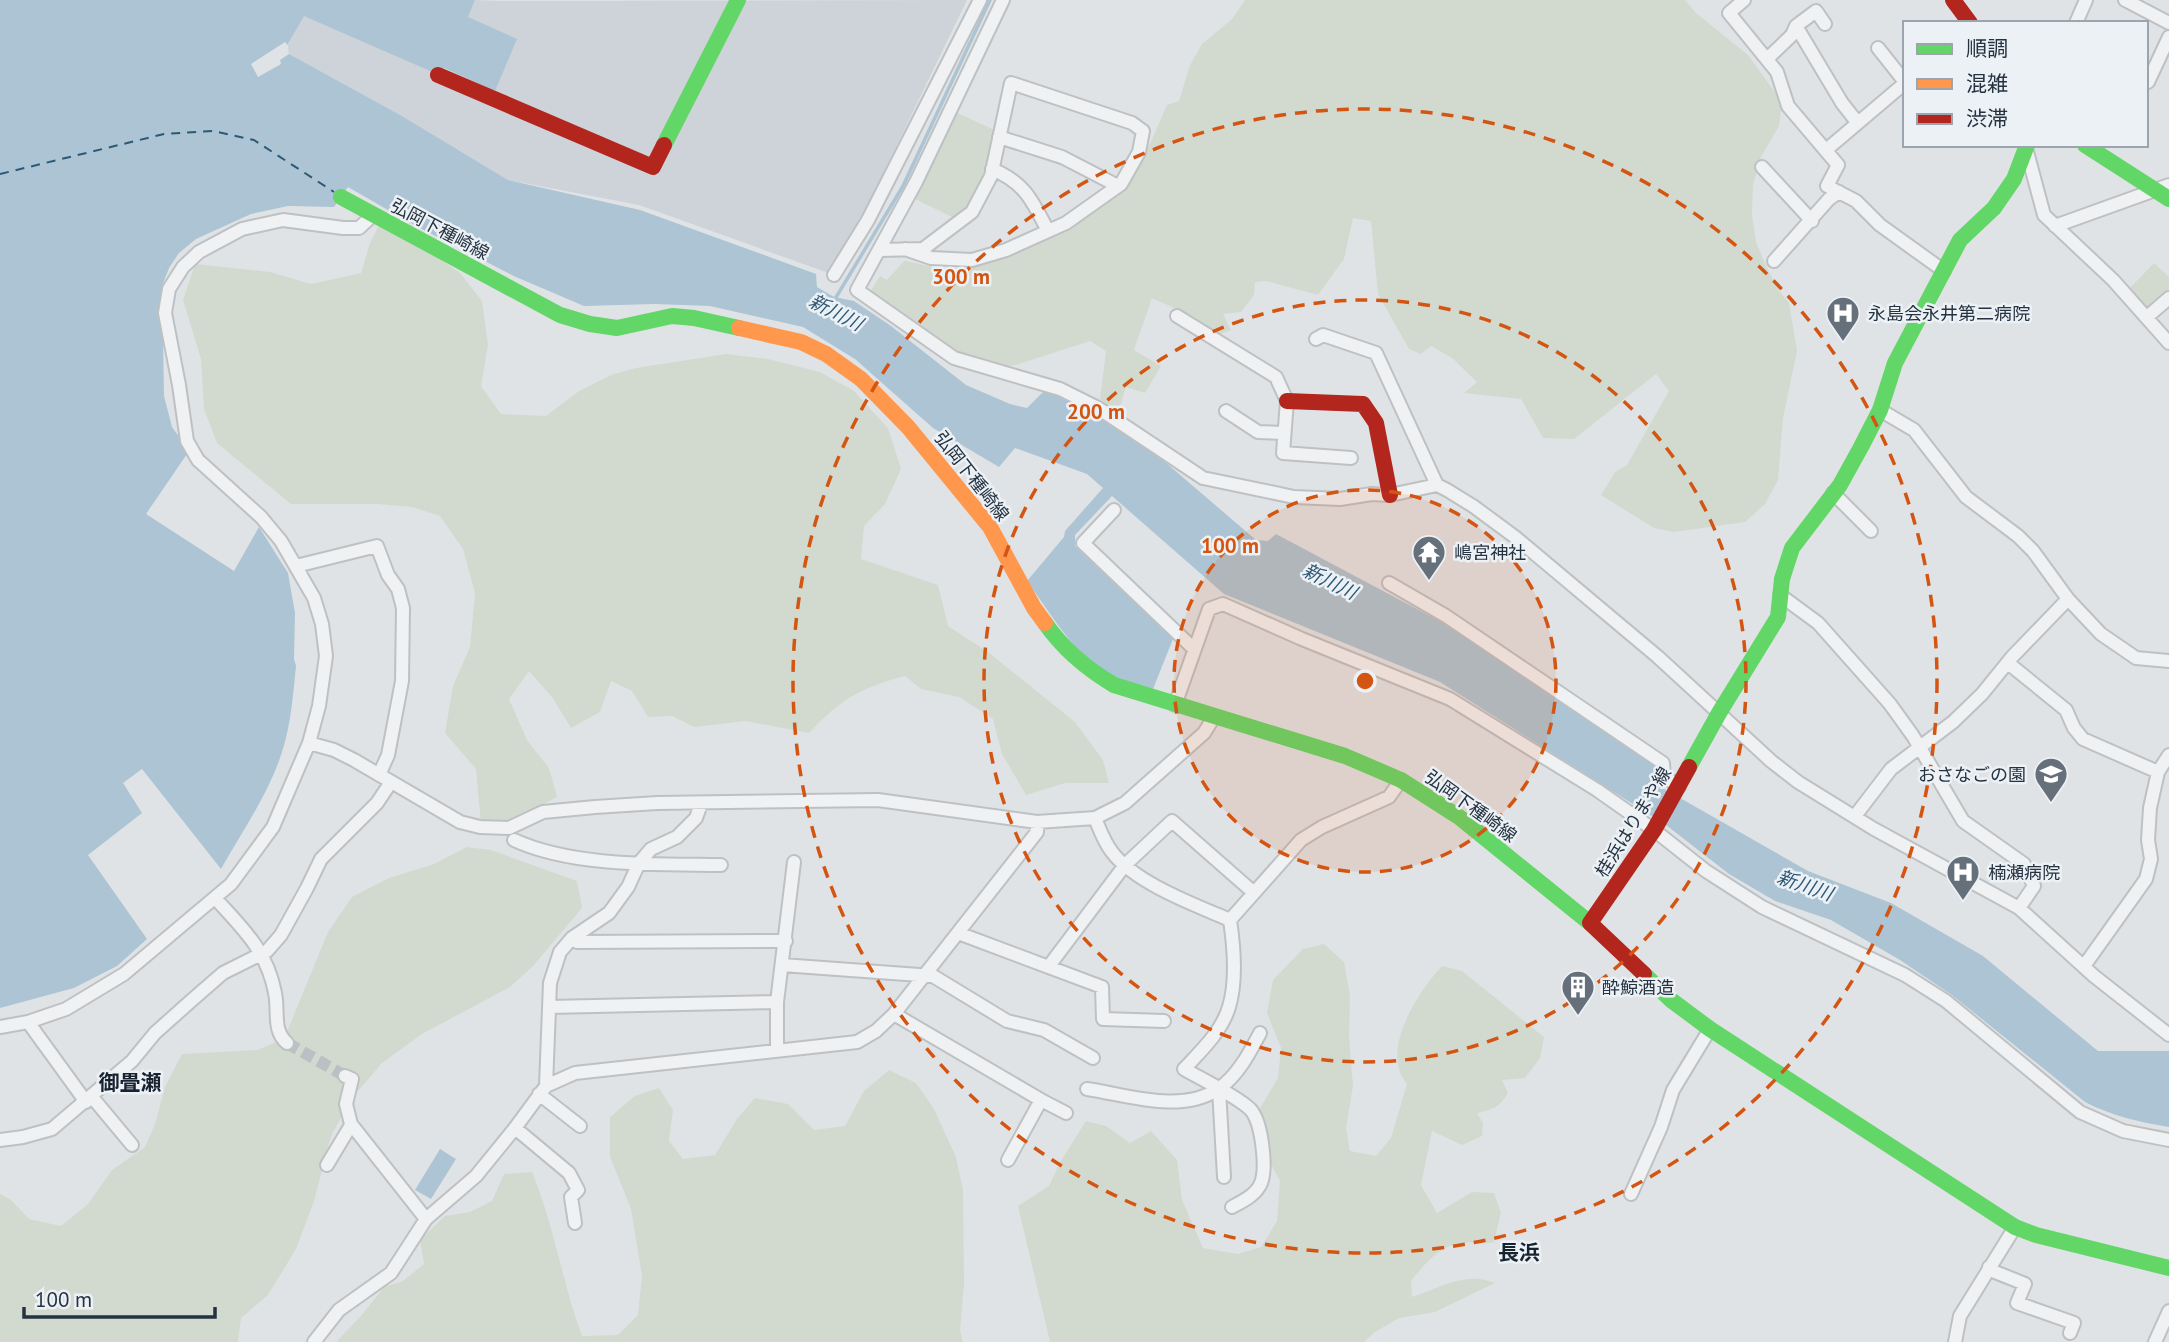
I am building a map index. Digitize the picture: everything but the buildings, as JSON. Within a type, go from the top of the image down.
[{"type":"main road","points":[[438,75],[653,167],[738,0]]},
{"type":"main road","points":[[1953,0],[1969,21]]},
{"type":"main road","points":[[2088,147],[2165,191]]},
{"type":"main road","name":"桂浜はりまや線","points":[[1590,923],[1656,827],[1719,713],[1778,617],[1782,579],[1792,548],[1833,493],[1861,447],[1880,410],[1895,363],[1944,271],[1961,240],[1994,208],[2014,179],[2021,149]]},
{"type":"main road","name":"弘岡下種崎線","points":[[341,197],[560,315],[590,324],[617,328],[672,316],[694,318],[801,342],[826,354],[860,379],[908,427],[967,497],[990,527],[1034,608],[1056,639],[1093,673],[1114,685],[1345,756],[1401,780],[1459,817],[1590,923]]},
{"type":"main road","points":[[1287,401],[1363,404],[1376,423],[1390,495]]},
{"type":"main road","points":[[1590,923],[1671,1000],[1710,1029],[2015,1227],[2036,1235],[2169,1268]]},
{"type":"street","points":[[834,275],[868,220],[980,0]]},
{"type":"street","points":[[1003,0],[916,182],[857,290],[954,358],[1060,389],[1098,408],[1203,478],[1294,497],[1340,499],[1371,494],[1390,495],[1437,485]]},
{"type":"street","points":[[1744,0],[1729,13],[1777,72],[1788,106],[1838,165],[1827,186],[1856,201],[1880,225],[1944,271]]},
{"type":"street","points":[[2077,21],[2086,0]]},
{"type":"street","points":[[2125,0],[2169,23]]},
{"type":"street","points":[[1767,59],[1791,35],[1796,26],[1816,11],[1825,24]]},
{"type":"street","points":[[1796,26],[1842,103],[1857,122]]},
{"type":"street","points":[[2148,81],[2169,37]]},
{"type":"street","points":[[1878,48],[1903,80]]},
{"type":"street","points":[[880,250],[905,249],[923,249],[972,212],[992,169],[1011,83],[1132,123],[1143,131],[1139,152],[1118,186],[1066,223],[1006,250],[972,260],[931,258],[905,249]]},
{"type":"street","points":[[1826,150],[1903,85]]},
{"type":"street","points":[[999,136],[1062,157],[1118,186]]},
{"type":"street","points":[[2021,149],[2044,215],[2113,279],[2169,343]]},
{"type":"street","points":[[1762,167],[1812,221]]},
{"type":"street","points":[[992,169],[1009,176],[1027,191],[1048,231]]},
{"type":"street","points":[[2055,226],[2165,191]]},
{"type":"street","points":[[1774,261],[1839,192]]},
{"type":"street","points":[[0,1027],[28,1022],[66,1009],[124,974],[237,877],[273,827],[309,743],[319,706],[326,656],[322,624],[314,598],[281,541],[261,517],[198,460],[187,441],[165,313],[169,289],[183,267],[199,252],[242,229],[283,220],[343,229],[359,228],[373,215]]},
{"type":"street","points":[[2147,317],[2169,298]]},
{"type":"street","points":[[1177,317],[1276,377],[1287,401],[1283,453],[1351,458]]},
{"type":"street","points":[[1317,339],[1323,335],[1376,353],[1437,485],[1497,523],[1658,657],[1771,761],[1798,782],[1855,816],[2019,908],[2084,966],[2169,1035]]},
{"type":"street","points":[[1880,410],[1914,430],[1966,497],[2018,536],[2033,551],[2068,599],[2101,634],[2136,658],[2169,661]]},
{"type":"street","points":[[1226,411],[1258,432],[1284,433]]},
{"type":"street","points":[[1833,493],[1871,531]]},
{"type":"street","points":[[1114,510],[1083,543],[1194,649]]},
{"type":"street","points":[[0,1140],[51,1129],[89,1100],[132,1061],[155,1033],[223,974],[267,951],[281,935],[321,859],[377,803],[385,779],[401,681],[403,608],[398,589],[388,575],[377,546],[296,566]]},
{"type":"street","points":[[1389,583],[1446,616],[1663,763],[1664,776],[1677,790]]},
{"type":"street","points":[[1780,595],[1818,623],[1890,704],[1919,746],[1963,821],[2024,863],[2034,886],[2019,908]]},
{"type":"street","points":[[1855,816],[1891,769],[1953,722],[2068,599]]},
{"type":"street","points":[[1175,705],[1209,609],[1223,604],[1450,699],[1656,827],[1706,871],[1762,907],[1905,975],[1946,1001],[2080,1112],[2123,1132],[2169,1140]]},
{"type":"street","points":[[2008,663],[2066,710],[2074,728],[2083,739],[2158,772]]},
{"type":"street","points":[[309,743],[334,750],[460,822],[480,827],[509,828],[543,812],[645,804],[878,800],[1037,822],[1095,818],[1125,803],[1203,733],[1214,717]]},
{"type":"street","points":[[2084,966],[2146,879],[2151,859],[2148,840],[2150,808],[2158,772],[2169,755]]},
{"type":"street","points":[[1232,1207],[1250,1197],[1261,1184],[1265,1166],[1259,1124],[1251,1110],[1184,1069],[1209,1042],[1229,1010],[1233,991],[1230,920],[1301,841],[1322,827],[1389,797],[1401,780]]},
{"type":"street","points":[[543,1090],[550,983],[560,952],[572,938],[609,913],[628,887],[639,863],[651,849],[677,836],[696,818],[701,804]]},
{"type":"street","points":[[1095,818],[1113,854],[1125,865],[1158,888],[1230,920]]},
{"type":"street","points":[[1051,968],[1052,962],[1125,865],[1172,821],[1253,892]]},
{"type":"street","points":[[314,1342],[340,1310],[391,1273],[426,1219],[477,1175],[543,1090],[575,1073],[857,1042],[876,1031],[894,1014],[1037,832],[1037,822]]},
{"type":"street","points":[[514,840],[543,852],[639,863],[721,865]]},
{"type":"street","points":[[776,1050],[777,1002],[794,863]]},
{"type":"street","points":[[215,898],[258,946],[275,992],[278,1033],[287,1043]]},
{"type":"street","points":[[958,933],[1102,987],[1103,1019],[1164,1021]]},
{"type":"street","points":[[572,938],[577,942],[786,941]]},
{"type":"street","points":[[782,965],[933,976],[1007,1021],[1044,1030],[1093,1058]]},
{"type":"street","points":[[550,1007],[777,1002]]},
{"type":"street","points":[[894,1014],[1066,1114]]},
{"type":"street","points":[[28,1022],[89,1100],[132,1145]]},
{"type":"street","points":[[1631,1195],[1661,1127],[1673,1090],[1710,1029]]},
{"type":"street","points":[[1087,1089],[1178,1102],[1192,1100],[1219,1089],[1249,1053],[1260,1033]]},
{"type":"street","points":[[345,1076],[352,1079],[346,1104],[351,1125],[426,1219]]},
{"type":"street","points":[[1219,1089],[1224,1177]]},
{"type":"street","points":[[543,1090],[580,1126]]},
{"type":"street","points":[[1008,1160],[1041,1100]]},
{"type":"street","points":[[327,1165],[351,1125]]},
{"type":"street","points":[[515,1128],[569,1173],[578,1190],[571,1197],[575,1223]]},
{"type":"street","points":[[1955,1342],[1960,1316],[2015,1227]]},
{"type":"street","points":[[1989,1267],[2025,1284],[2017,1303],[2074,1323],[2070,1333]]},
{"type":"street","points":[[2155,1342],[2169,1311]]},
{"type":"shaded area","points":[[475,0],[967,0],[834,275],[639,205],[508,180],[402,116],[289,54],[288,45],[304,15],[439,75],[443,68],[495,91],[468,16]]},
{"type":"shaded area","points":[[1245,0],[1685,0],[1696,13],[1748,55],[1782,102],[1779,126],[1761,157],[1753,185],[1752,215],[1756,242],[1768,270],[1789,303],[1797,351],[1783,418],[1778,480],[1765,504],[1745,522],[1674,532],[1654,528],[1601,495],[1615,472],[1627,465],[1669,391],[1656,374],[1574,439],[1543,438],[1521,399],[1464,393],[1477,382],[1452,358],[1431,346],[1421,354],[1409,349],[1378,294],[1371,221],[1353,218],[1344,259],[1318,295],[1266,281],[1255,282],[1254,295],[1241,312],[1223,314],[1231,330],[1218,335],[1194,317],[1152,298],[1134,350],[1161,366],[1145,393],[1126,387],[1118,413],[1100,399],[1106,351],[1090,341],[1000,368],[974,365],[870,292],[880,276],[887,280],[904,261],[951,269],[976,265],[1042,242],[1102,207],[1133,174],[1167,105],[1179,101],[1190,65],[1202,44],[1232,19]]},
{"type":"shaded area","points":[[957,113],[997,131],[985,178],[967,209],[952,217],[913,198]]},
{"type":"shaded area","points":[[380,223],[415,241],[460,273],[482,301],[488,345],[481,386],[501,414],[546,416],[579,391],[611,375],[636,368],[726,354],[768,359],[820,372],[854,391],[888,428],[901,469],[885,504],[864,526],[861,559],[938,585],[948,626],[988,652],[1075,722],[1103,760],[1109,783],[1065,783],[1026,795],[1002,754],[993,719],[959,697],[921,689],[905,676],[852,696],[831,711],[809,733],[746,721],[694,727],[672,716],[648,717],[632,691],[611,681],[600,712],[571,728],[552,697],[529,671],[509,699],[527,740],[549,768],[557,797],[510,822],[481,824],[476,769],[445,733],[453,686],[470,647],[475,593],[463,549],[440,516],[412,507],[377,504],[291,504],[217,443],[204,409],[201,359],[183,300],[195,264],[270,272],[311,284],[361,273],[370,243]]},
{"type":"shaded area","points":[[2154,263],[2169,277],[2169,289],[2149,310],[2129,289]]},
{"type":"shaded area","points":[[467,847],[491,850],[577,881],[582,908],[533,966],[510,987],[422,1034],[382,1063],[351,1099],[331,1136],[314,1201],[296,1249],[268,1295],[241,1318],[238,1342],[0,1342],[0,1194],[11,1200],[29,1219],[61,1226],[88,1204],[112,1170],[145,1147],[155,1124],[165,1087],[182,1054],[257,1050],[284,1039],[328,932],[352,897],[389,878],[434,864]]},
{"type":"shaded area","points":[[1324,944],[1344,962],[1350,996],[1349,1037],[1353,1086],[1346,1128],[1350,1151],[1376,1156],[1391,1138],[1407,1084],[1399,1071],[1399,1039],[1413,1006],[1442,966],[1462,971],[1544,1037],[1540,1058],[1525,1078],[1502,1080],[1508,1093],[1502,1102],[1487,1111],[1477,1113],[1483,1123],[1482,1136],[1462,1145],[1432,1131],[1421,1185],[1437,1213],[1472,1192],[1494,1193],[1501,1213],[1494,1242],[1460,1243],[1438,1252],[1411,1281],[1412,1297],[1463,1280],[1495,1283],[1435,1312],[1399,1318],[1364,1342],[1050,1342],[1018,1206],[1049,1186],[1060,1162],[1086,1121],[1106,1126],[1130,1143],[1151,1131],[1177,1160],[1182,1200],[1203,1248],[1238,1254],[1261,1247],[1277,1221],[1280,1181],[1263,1149],[1259,1110],[1278,1078],[1281,1048],[1267,1013],[1273,980],[1303,949]]},
{"type":"shaded area","points":[[889,1070],[916,1083],[934,1109],[956,1157],[963,1190],[964,1284],[960,1331],[963,1342],[336,1342],[384,1287],[403,1281],[424,1264],[420,1240],[445,1216],[470,1212],[492,1201],[504,1174],[532,1172],[582,1336],[618,1335],[638,1315],[642,1276],[631,1209],[610,1157],[610,1117],[635,1096],[659,1088],[673,1110],[669,1141],[683,1159],[715,1155],[737,1119],[755,1098],[788,1104],[814,1130],[845,1126],[864,1091]]},
{"type":"water","name":"新川川","points":[[0,0],[475,0],[468,17],[517,39],[495,91],[444,68],[439,75],[304,16],[288,44],[289,54],[402,116],[508,180],[640,210],[816,274],[817,287],[834,297],[854,301],[891,326],[966,385],[1010,404],[1027,408],[1045,390],[1094,411],[1151,450],[1256,540],[1268,541],[1276,534],[1462,633],[1659,766],[1659,786],[1808,871],[1891,903],[1983,956],[2098,1051],[2169,1051],[2169,1127],[2126,1118],[2085,1102],[1952,995],[1900,960],[1831,920],[1775,901],[1729,874],[1666,825],[1440,682],[1224,594],[1112,496],[1075,535],[1075,546],[1173,639],[1153,689],[1101,670],[1079,651],[1027,581],[1064,537],[1065,531],[1103,488],[1087,474],[1015,448],[999,467],[933,428],[855,359],[803,327],[710,306],[584,306],[516,277],[414,225],[348,187],[334,207],[288,206],[251,214],[196,239],[179,253],[162,286],[164,396],[172,427],[189,451],[146,514],[234,571],[259,527],[288,573],[295,613],[296,666],[288,731],[277,767],[221,869],[142,769],[123,783],[142,813],[88,855],[147,939],[117,966],[74,988],[0,1008]]},
{"type":"water","points":[[440,1149],[456,1159],[431,1199],[415,1190]]},
{"type":"pier","points":[[285,42],[289,54],[280,60],[281,64],[258,77],[251,64]]},
{"type":"waterway","name":"新川川","points":[[835,299],[903,186],[990,0]]},
{"type":"ferry route","points":[[0,174],[164,134],[213,131],[254,140],[334,192]]},
{"type":"tunnel","points":[[287,1043],[345,1076]]},
{"type":"traffic: fast","points":[[664,145],[738,0]]},
{"type":"traffic: fast","points":[[1689,767],[1778,617],[1782,579],[1792,548],[1840,485],[1861,447],[1880,410],[1895,363],[1960,240],[1994,208],[2014,179],[2026,147]]},
{"type":"traffic: fast","points":[[2088,147],[2169,199]]},
{"type":"traffic: fast","points":[[341,197],[560,315],[590,324],[617,328],[672,316],[739,328]]},
{"type":"traffic: fast","points":[[1045,623],[1076,658],[1114,685],[1345,756],[1401,780],[1459,817],[1590,923]]},
{"type":"traffic: fast","points":[[1644,974],[1671,1000],[1710,1029],[2015,1227],[2036,1235],[2169,1268]]},
{"type":"traffic: slow","points":[[739,328],[801,342],[826,354],[861,379],[908,427],[990,527],[1045,623]]},
{"type":"traffic: jam","points":[[1953,0],[1969,21]]},
{"type":"traffic: jam","points":[[438,75],[653,167],[664,145]]},
{"type":"traffic: jam","points":[[1287,401],[1363,404],[1376,423],[1390,495]]},
{"type":"traffic: jam","points":[[1644,974],[1590,923],[1654,830],[1689,767]]},
{"type":"place","name":"永島会永井第二病院","points":[[1843,343]]},
{"type":"place","name":"嶋宮神社","points":[[1429,582]]},
{"type":"place","name":"おさなごの園","points":[[2051,804]]},
{"type":"place","name":"楠瀬病院","points":[[1963,902]]},
{"type":"place","name":"酔鯨酒造","points":[[1578,1017]]},
{"type":"district","name":"御畳瀬","points":[[130,1082]]},
{"type":"district","name":"長浜","points":[[1519,1252]]}]
